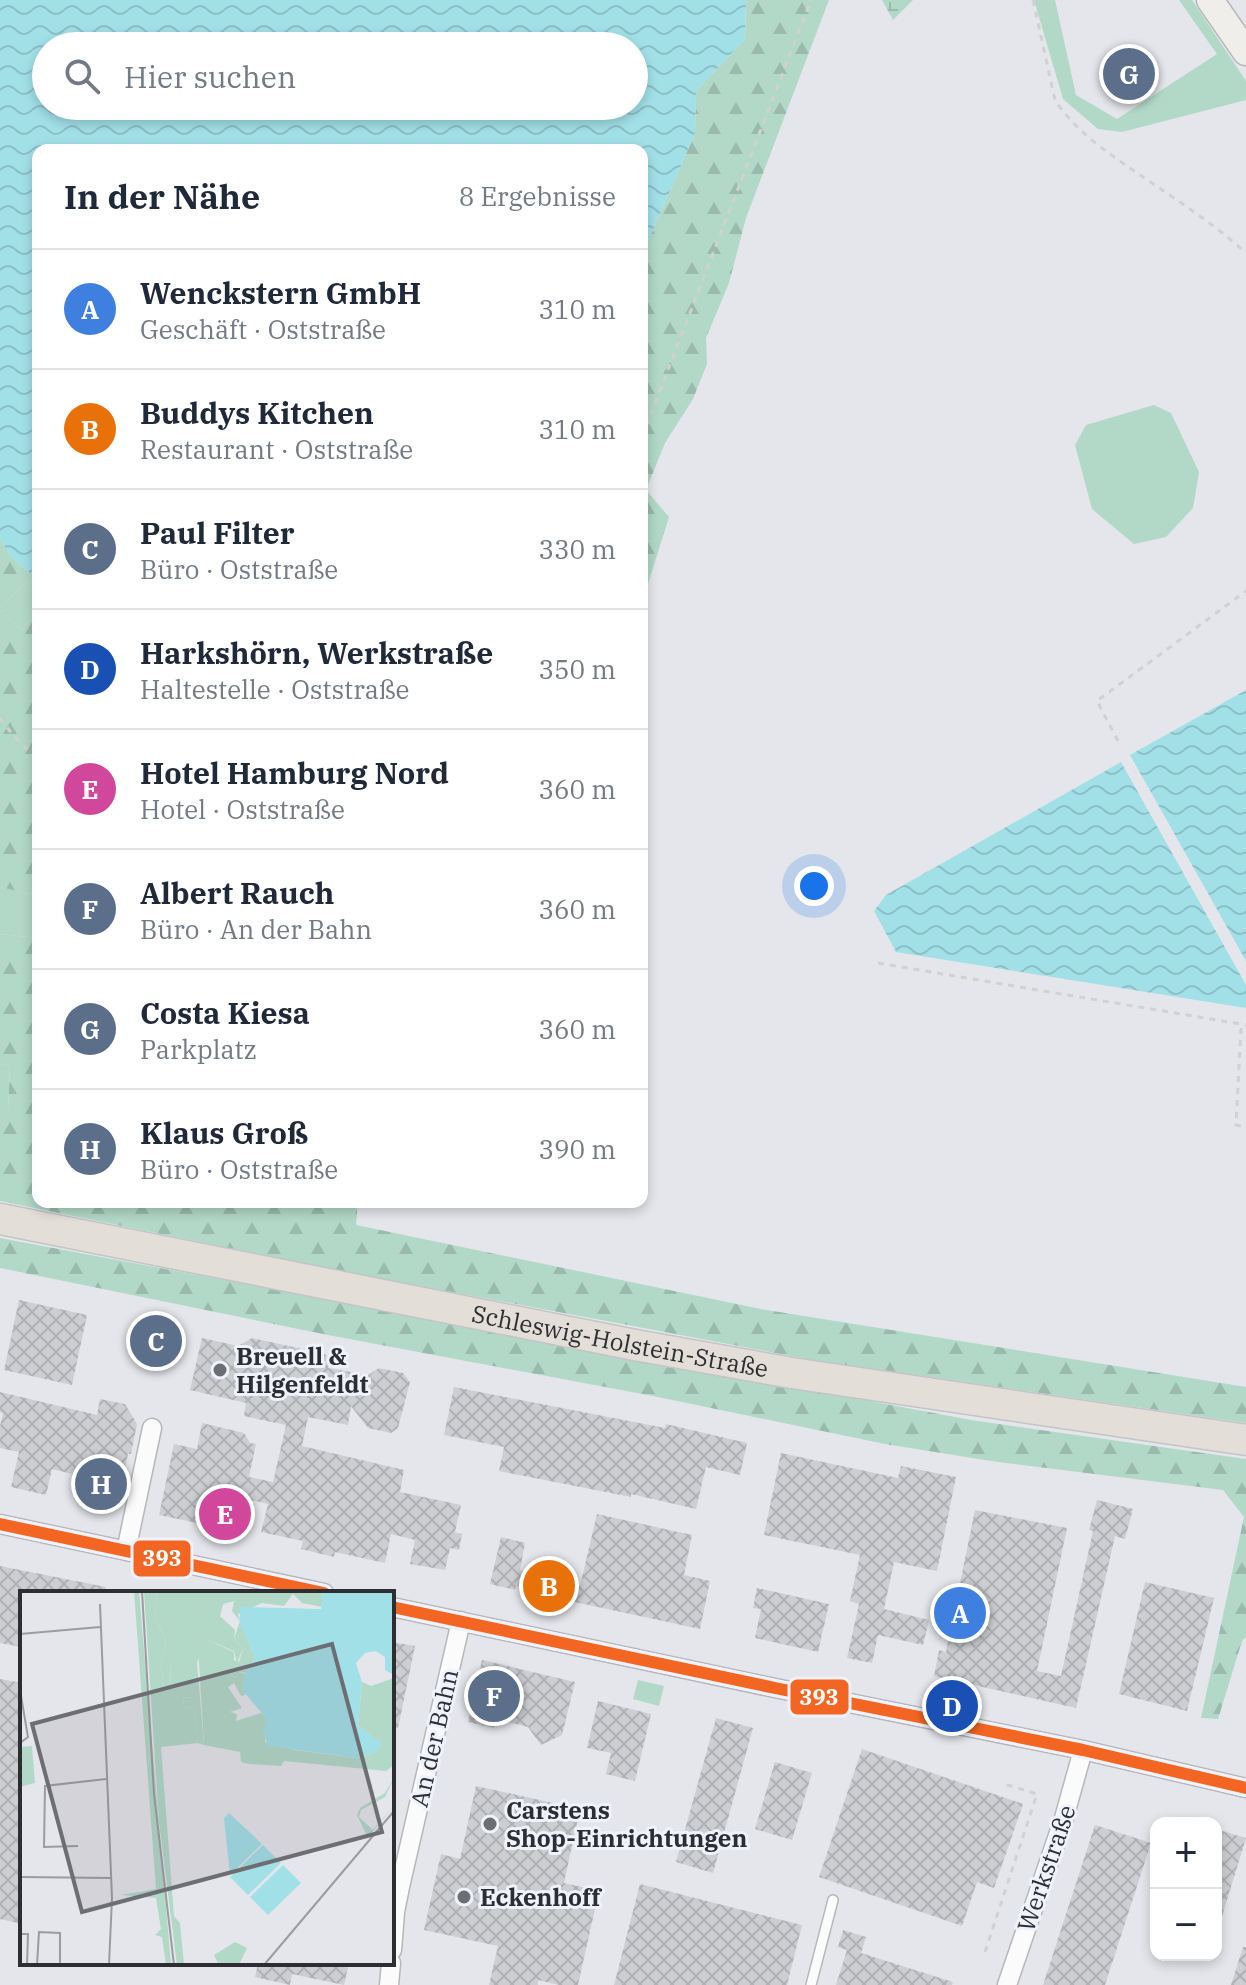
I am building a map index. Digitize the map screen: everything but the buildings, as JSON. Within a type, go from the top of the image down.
[{"type":"main road","name":"Schleswig-Holstein-Straße","points":[[0,1219],[651,1348],[792,1373],[1246,1440]]},
{"type":"street","points":[[1210,0],[1246,52]]},
{"type":"street","points":[[126,1551],[152,1428]]},
{"type":"street","points":[[0,1524],[315,1591]]},
{"type":"street","points":[[394,1607],[1083,1750],[1246,1788]]},
{"type":"street","name":"An der Bahn","points":[[394,1925],[461,1621]]},
{"type":"street","name":"Werkstraße","points":[[1007,1985],[1064,1818],[1083,1750]]},
{"type":"street","points":[[389,1985],[391,1965]]},
{"type":"lane","points":[[811,1985],[833,1900]]},
{"type":"path","points":[[648,421],[811,0]]},
{"type":"path","points":[[1033,0],[1055,100],[1064,113],[1109,154],[1227,236],[1246,253]]},
{"type":"path","points":[[1118,741],[1097,701],[1246,591]]},
{"type":"path","points":[[0,718],[32,754]]},
{"type":"path","points":[[878,963],[1244,1026],[1236,1125],[1246,1127]]},
{"type":"path","points":[[985,1952],[1037,1794],[1004,1784]]},
{"type":"green space","points":[[746,0],[829,0],[746,218],[729,283],[706,338],[707,364],[693,399],[665,443],[648,485],[648,241],[695,133],[696,91],[745,39]]},
{"type":"green space","points":[[882,0],[913,0],[893,20]]},
{"type":"green space","points":[[1034,0],[1055,0],[1076,95],[1117,119],[1217,54],[1179,0],[1192,0],[1246,81],[1246,100],[1122,132],[1098,129],[1063,99]]},
{"type":"green space","points":[[1154,405],[1171,413],[1199,472],[1193,508],[1166,537],[1134,544],[1092,509],[1075,445],[1086,425]]},
{"type":"green space","points":[[648,492],[669,517],[648,584]]},
{"type":"green space","points":[[0,538],[10,556],[32,575],[32,581],[22,586],[0,607]]},
{"type":"green space","points":[[32,581],[32,614],[22,631],[0,607],[22,586]]},
{"type":"green space","points":[[0,610],[22,631],[32,614],[32,895],[0,887]]},
{"type":"green space","points":[[0,887],[32,895],[32,937],[0,934]]},
{"type":"green space","points":[[0,934],[32,937],[32,1208],[0,1201],[0,1109],[8,1111],[10,1066],[0,1064]]},
{"type":"green space","points":[[0,1064],[10,1066],[8,1112],[0,1109]]},
{"type":"green space","points":[[34,1208],[357,1208],[356,1225],[761,1309],[1246,1387],[1246,1423],[813,1360],[356,1274]]},
{"type":"green space","points":[[0,1238],[971,1420],[1246,1459],[1246,1637],[1242,1641],[1218,1719],[1201,1718],[1244,1517],[1223,1490],[991,1461],[885,1444],[0,1268]]},
{"type":"green space","points":[[638,1680],[664,1686],[659,1706],[633,1699]]},
{"type":"water","points":[[0,0],[746,0],[745,39],[696,91],[695,133],[648,241],[648,144],[32,144],[32,575],[10,556],[0,538]]},
{"type":"water","points":[[1246,690],[1246,961],[1130,755]]},
{"type":"water","points":[[1121,762],[1246,985],[1246,1008],[896,952],[874,911],[886,895]]},
{"type":"transit line","name":"393","points":[[0,1524],[315,1591]]},
{"type":"transit line","name":"393","points":[[394,1607],[1083,1750],[1246,1788]]},
{"type":"place","name":"Costa Kiesa","points":[[1129,74]]},
{"type":"place","name":"Paul Filter","points":[[156,1341]]},
{"type":"place","name":"Breuell & Hilgenfeldt","points":[[220,1370]]},
{"type":"place","name":"Klaus Groß","points":[[101,1484]]},
{"type":"place","name":"Hotel Hamburg Nord","points":[[225,1514]]},
{"type":"place","name":"Buddys Kitchen","points":[[549,1586]]},
{"type":"place","name":"Wenckstern GmbH","points":[[960,1613]]},
{"type":"place","name":"Albert Rauch","points":[[494,1696]]},
{"type":"place","name":"Harkshörn, Werkstraße","points":[[952,1706]]},
{"type":"place","name":"Carstens Shop-Einrichtungen","points":[[490,1824]]},
{"type":"place","name":"Eckenhoff","points":[[464,1897]]}]
